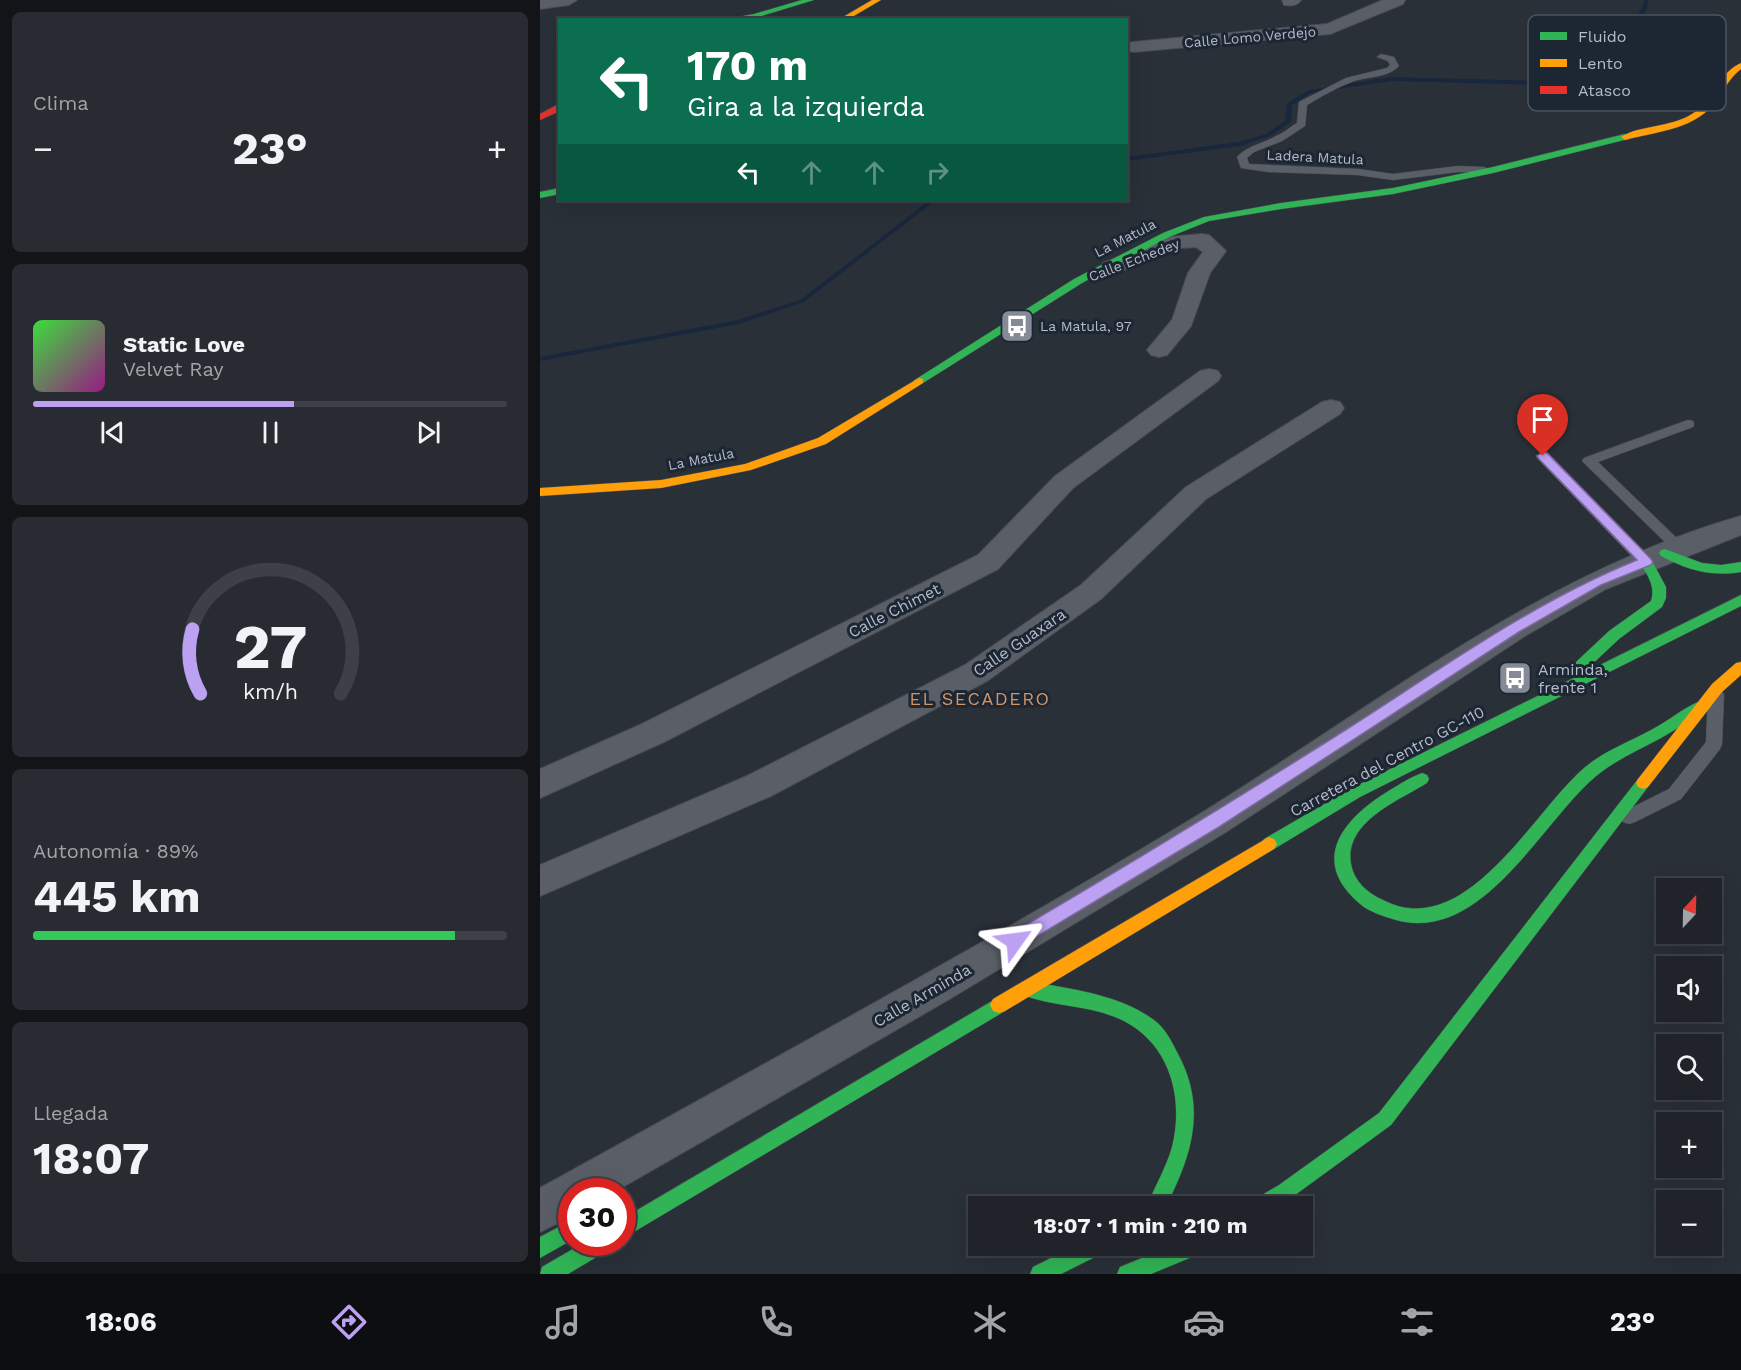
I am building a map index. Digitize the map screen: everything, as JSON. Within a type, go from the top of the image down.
[{"type":"main road","points":[[740,18],[755,16],[810,0]]},
{"type":"main road","points":[[845,18],[877,0]]},
{"type":"main road","name":"La Matula","points":[[1726,78],[1732,70],[1741,65]]},
{"type":"main road","points":[[540,117],[558,107]]},
{"type":"main road","name":"La Matula","points":[[540,492],[661,484],[747,467],[822,441],[1078,281],[1167,235],[1207,219],[1393,190],[1493,171],[1685,122],[1701,111]]},
{"type":"main road","points":[[540,195],[558,191]]},
{"type":"main road","points":[[1703,706],[1615,754],[1583,778],[1476,894],[1442,912],[1417,915],[1375,906],[1357,891],[1346,875],[1342,855],[1348,836],[1355,824],[1555,690],[1618,631],[1656,608],[1661,593],[1656,574],[1664,554],[1702,570],[1725,572],[1741,567]]},
{"type":"main road","name":"Carretera del Centro GC-110","points":[[900,1063],[1355,793],[1555,690],[1741,600]]},
{"type":"main road","points":[[1279,1196],[1385,1119],[1717,688],[1741,667]]},
{"type":"main road","points":[[1028,989],[1103,1005],[1148,1025],[1177,1061],[1187,1104],[1185,1136],[1173,1175],[1161,1196]]},
{"type":"main road","points":[[729,1149],[900,1063]]},
{"type":"main road","points":[[636,1222],[900,1063]]},
{"type":"main road","points":[[540,1248],[558,1238]]},
{"type":"main road","points":[[549,1274],[579,1256]]},
{"type":"main road","points":[[1040,1274],[1076,1256]]},
{"type":"main road","points":[[1127,1274],[1170,1256]]},
{"type":"street","points":[[540,4],[569,0]]},
{"type":"street","name":"Calle Lomo Verdejo","points":[[1133,47],[1330,29],[1397,0]]},
{"type":"street","name":"Calle Echedey","points":[[1078,281],[1177,242],[1201,240],[1215,251],[1198,273],[1183,321],[1159,350]]},
{"type":"street","name":"Calle Chimet","points":[[540,784],[663,728],[988,562],[1064,482],[1209,376]]},
{"type":"street","name":"Calle Guaxara","points":[[540,881],[759,786],[976,672],[1091,592],[1196,494],[1331,408]]},
{"type":"street","name":"Calle Arminda","points":[[599,1178],[935,988],[1214,822],[1514,628],[1596,582],[1741,525]]},
{"type":"street","points":[[540,1211],[558,1201]]},
{"type":"lane","name":"Ladera Matula","points":[[1381,57],[1391,59],[1395,66],[1389,72],[1351,79],[1302,104],[1302,124],[1279,139],[1242,156],[1245,166],[1358,172],[1393,177],[1458,169],[1493,171]]},
{"type":"lane","points":[[1664,554],[1589,461],[1689,424]]},
{"type":"lane","points":[[1543,456],[1664,554]]},
{"type":"lane","points":[[1607,828],[1675,794],[1714,744],[1717,688]]},
{"type":"waterway","points":[[1641,15],[1647,0]]},
{"type":"waterway","points":[[1128,159],[1240,144],[1268,135],[1288,122],[1289,104],[1309,92],[1391,79],[1528,83]]},
{"type":"waterway","points":[[540,359],[739,322],[802,301],[932,201]]},
{"type":"traffic: fast","points":[[740,18],[810,0]]},
{"type":"traffic: fast","points":[[919,381],[1078,281],[1166,235],[1207,219],[1281,206],[1393,191],[1493,170],[1625,137]]},
{"type":"traffic: fast","points":[[540,195],[558,191]]},
{"type":"traffic: fast","points":[[1665,553],[1702,568],[1721,570],[1741,567]]},
{"type":"traffic: fast","points":[[1581,666],[1614,635],[1657,604],[1659,587],[1656,577],[1646,562]]},
{"type":"traffic: fast","points":[[1269,844],[1355,793],[1741,600]]},
{"type":"traffic: fast","points":[[1422,779],[1360,819],[1347,837],[1342,856],[1345,874],[1354,889],[1368,901],[1385,910],[1404,915],[1423,916],[1441,913],[1462,903],[1502,870],[1572,789],[1589,773],[1613,756],[1703,706]]},
{"type":"traffic: fast","points":[[1279,1196],[1385,1119],[1643,783]]},
{"type":"traffic: fast","points":[[1028,989],[1089,1001],[1120,1011],[1150,1027],[1158,1036],[1177,1070],[1184,1089],[1186,1109],[1181,1148],[1161,1196]]},
{"type":"traffic: fast","points":[[636,1222],[999,1005]]},
{"type":"traffic: fast","points":[[540,1248],[558,1237]]},
{"type":"traffic: fast","points":[[549,1274],[579,1256]]},
{"type":"traffic: fast","points":[[1040,1274],[1076,1256]]},
{"type":"traffic: fast","points":[[1127,1274],[1170,1256]]},
{"type":"traffic: slow","points":[[845,18],[877,0]]},
{"type":"traffic: slow","points":[[1726,80],[1741,65]]},
{"type":"traffic: slow","points":[[1625,137],[1678,124],[1702,111]]},
{"type":"traffic: slow","points":[[540,492],[661,484],[747,467],[822,441],[919,381]]},
{"type":"traffic: slow","points":[[1643,783],[1717,688],[1741,667]]},
{"type":"traffic: slow","points":[[999,1005],[1269,844]]},
{"type":"traffic: jam","points":[[540,117],[558,108]]},
{"type":"place","name":"La Matula, 97","points":[[1017,326]]},
{"type":"place","name":"Arminda, frente 1","points":[[1515,678]]},
{"type":"district","name":"EL SECADERO","points":[[980,699]]},
{"type":"route","points":[[1015,941],[1214,822],[1514,628],[1596,582],[1646,562],[1543,456]]}]
